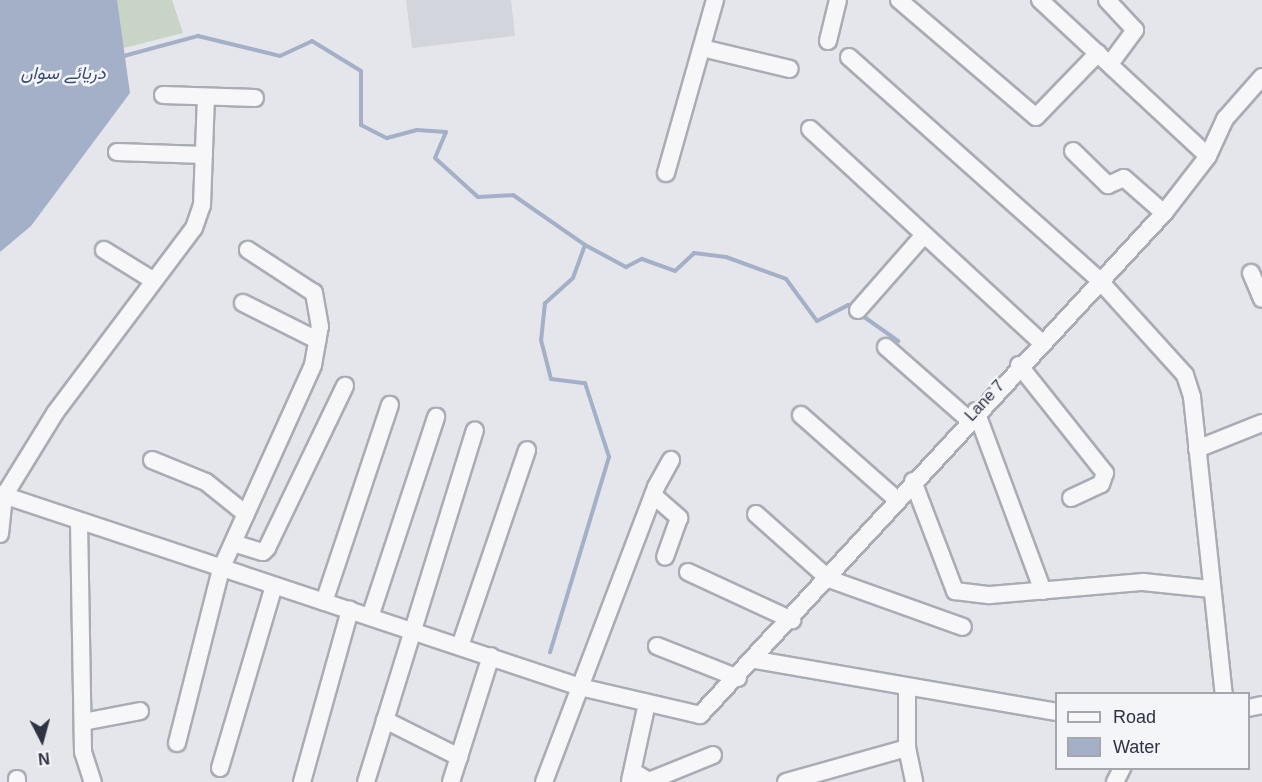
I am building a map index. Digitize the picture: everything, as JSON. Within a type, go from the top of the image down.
[{"type":"street","points":[[666,174],[715,0]]},
{"type":"street","points":[[828,41],[838,0]]},
{"type":"street","points":[[899,0],[1036,117],[1135,30],[1107,0]]},
{"type":"street","points":[[1040,0],[1208,156]]},
{"type":"street","points":[[702,48],[790,69]]},
{"type":"street","points":[[849,57],[1099,280],[1185,375],[1197,449],[1224,692]]},
{"type":"street","name":"Lane 7","points":[[647,703],[695,717],[756,660],[830,579],[972,415],[1164,213],[1208,156],[1225,119],[1262,76]]},
{"type":"street","points":[[163,95],[255,98]]},
{"type":"street","points":[[0,534],[2,495],[55,413],[151,279],[194,228],[202,205],[206,97]]},
{"type":"street","points":[[810,129],[923,236],[1041,342]]},
{"type":"street","points":[[1073,151],[1108,185],[1124,178],[1164,213]]},
{"type":"street","points":[[117,152],[204,155]]},
{"type":"street","points":[[858,310],[923,236]]},
{"type":"street","points":[[104,250],[151,279]]},
{"type":"street","points":[[177,743],[222,568],[313,365],[317,340],[314,293],[248,250]]},
{"type":"street","points":[[1251,273],[1262,299]]},
{"type":"street","points":[[243,303],[317,340]]},
{"type":"street","points":[[886,347],[972,415],[1043,591]]},
{"type":"street","points":[[1019,364],[1105,473],[1101,484],[1071,498]]},
{"type":"street","points":[[233,543],[263,552],[267,548],[345,386]]},
{"type":"street","points":[[324,602],[390,405]]},
{"type":"street","points":[[801,415],[897,500]]},
{"type":"street","points":[[369,617],[436,417]]},
{"type":"street","points":[[1197,449],[1262,423]]},
{"type":"street","points":[[366,782],[411,630],[475,430]]},
{"type":"street","points":[[460,646],[527,450]]},
{"type":"street","points":[[152,460],[206,482],[246,514]]},
{"type":"street","points":[[544,782],[653,495],[671,460]]},
{"type":"street","points":[[913,481],[954,591],[990,595],[1143,582],[1211,589]]},
{"type":"street","points":[[2,495],[580,687],[647,703],[632,777],[649,781],[713,755]]},
{"type":"street","points":[[653,495],[679,518],[665,556]]},
{"type":"street","points":[[756,514],[830,579],[963,627]]},
{"type":"street","points":[[79,522],[83,752],[93,782]]},
{"type":"street","points":[[688,572],[792,620]]},
{"type":"street","points":[[220,768],[274,586]]},
{"type":"street","points":[[302,782],[350,610]]},
{"type":"street","points":[[657,646],[738,678]]},
{"type":"street","points":[[451,782],[491,656]]},
{"type":"street","points":[[756,660],[1055,712]]},
{"type":"street","points":[[907,688],[907,748],[914,782]]},
{"type":"street","points":[[83,722],[140,711]]},
{"type":"street","points":[[385,720],[459,757]]},
{"type":"street","points":[[797,780],[907,748]]},
{"type":"shaded area","points":[[406,0],[511,0],[515,36],[412,48]]},
{"type":"green space","points":[[106,0],[172,0],[183,33],[116,50]]},
{"type":"water","name":"دریائے سواں","points":[[0,0],[117,0],[130,93],[31,226],[0,252]]},
{"type":"waterway","points":[[120,57],[198,36],[280,56],[312,41],[361,71],[361,125],[387,138],[417,130],[446,132],[435,158],[478,197],[513,195],[585,245],[573,278],[545,303],[541,340],[551,379],[585,383],[609,457],[550,652]]},
{"type":"waterway","points":[[585,245],[626,267],[642,259],[675,271],[694,253],[726,257],[786,279],[817,321],[848,305],[854,309]]},
{"type":"waterway","points":[[860,314],[898,341]]}]
